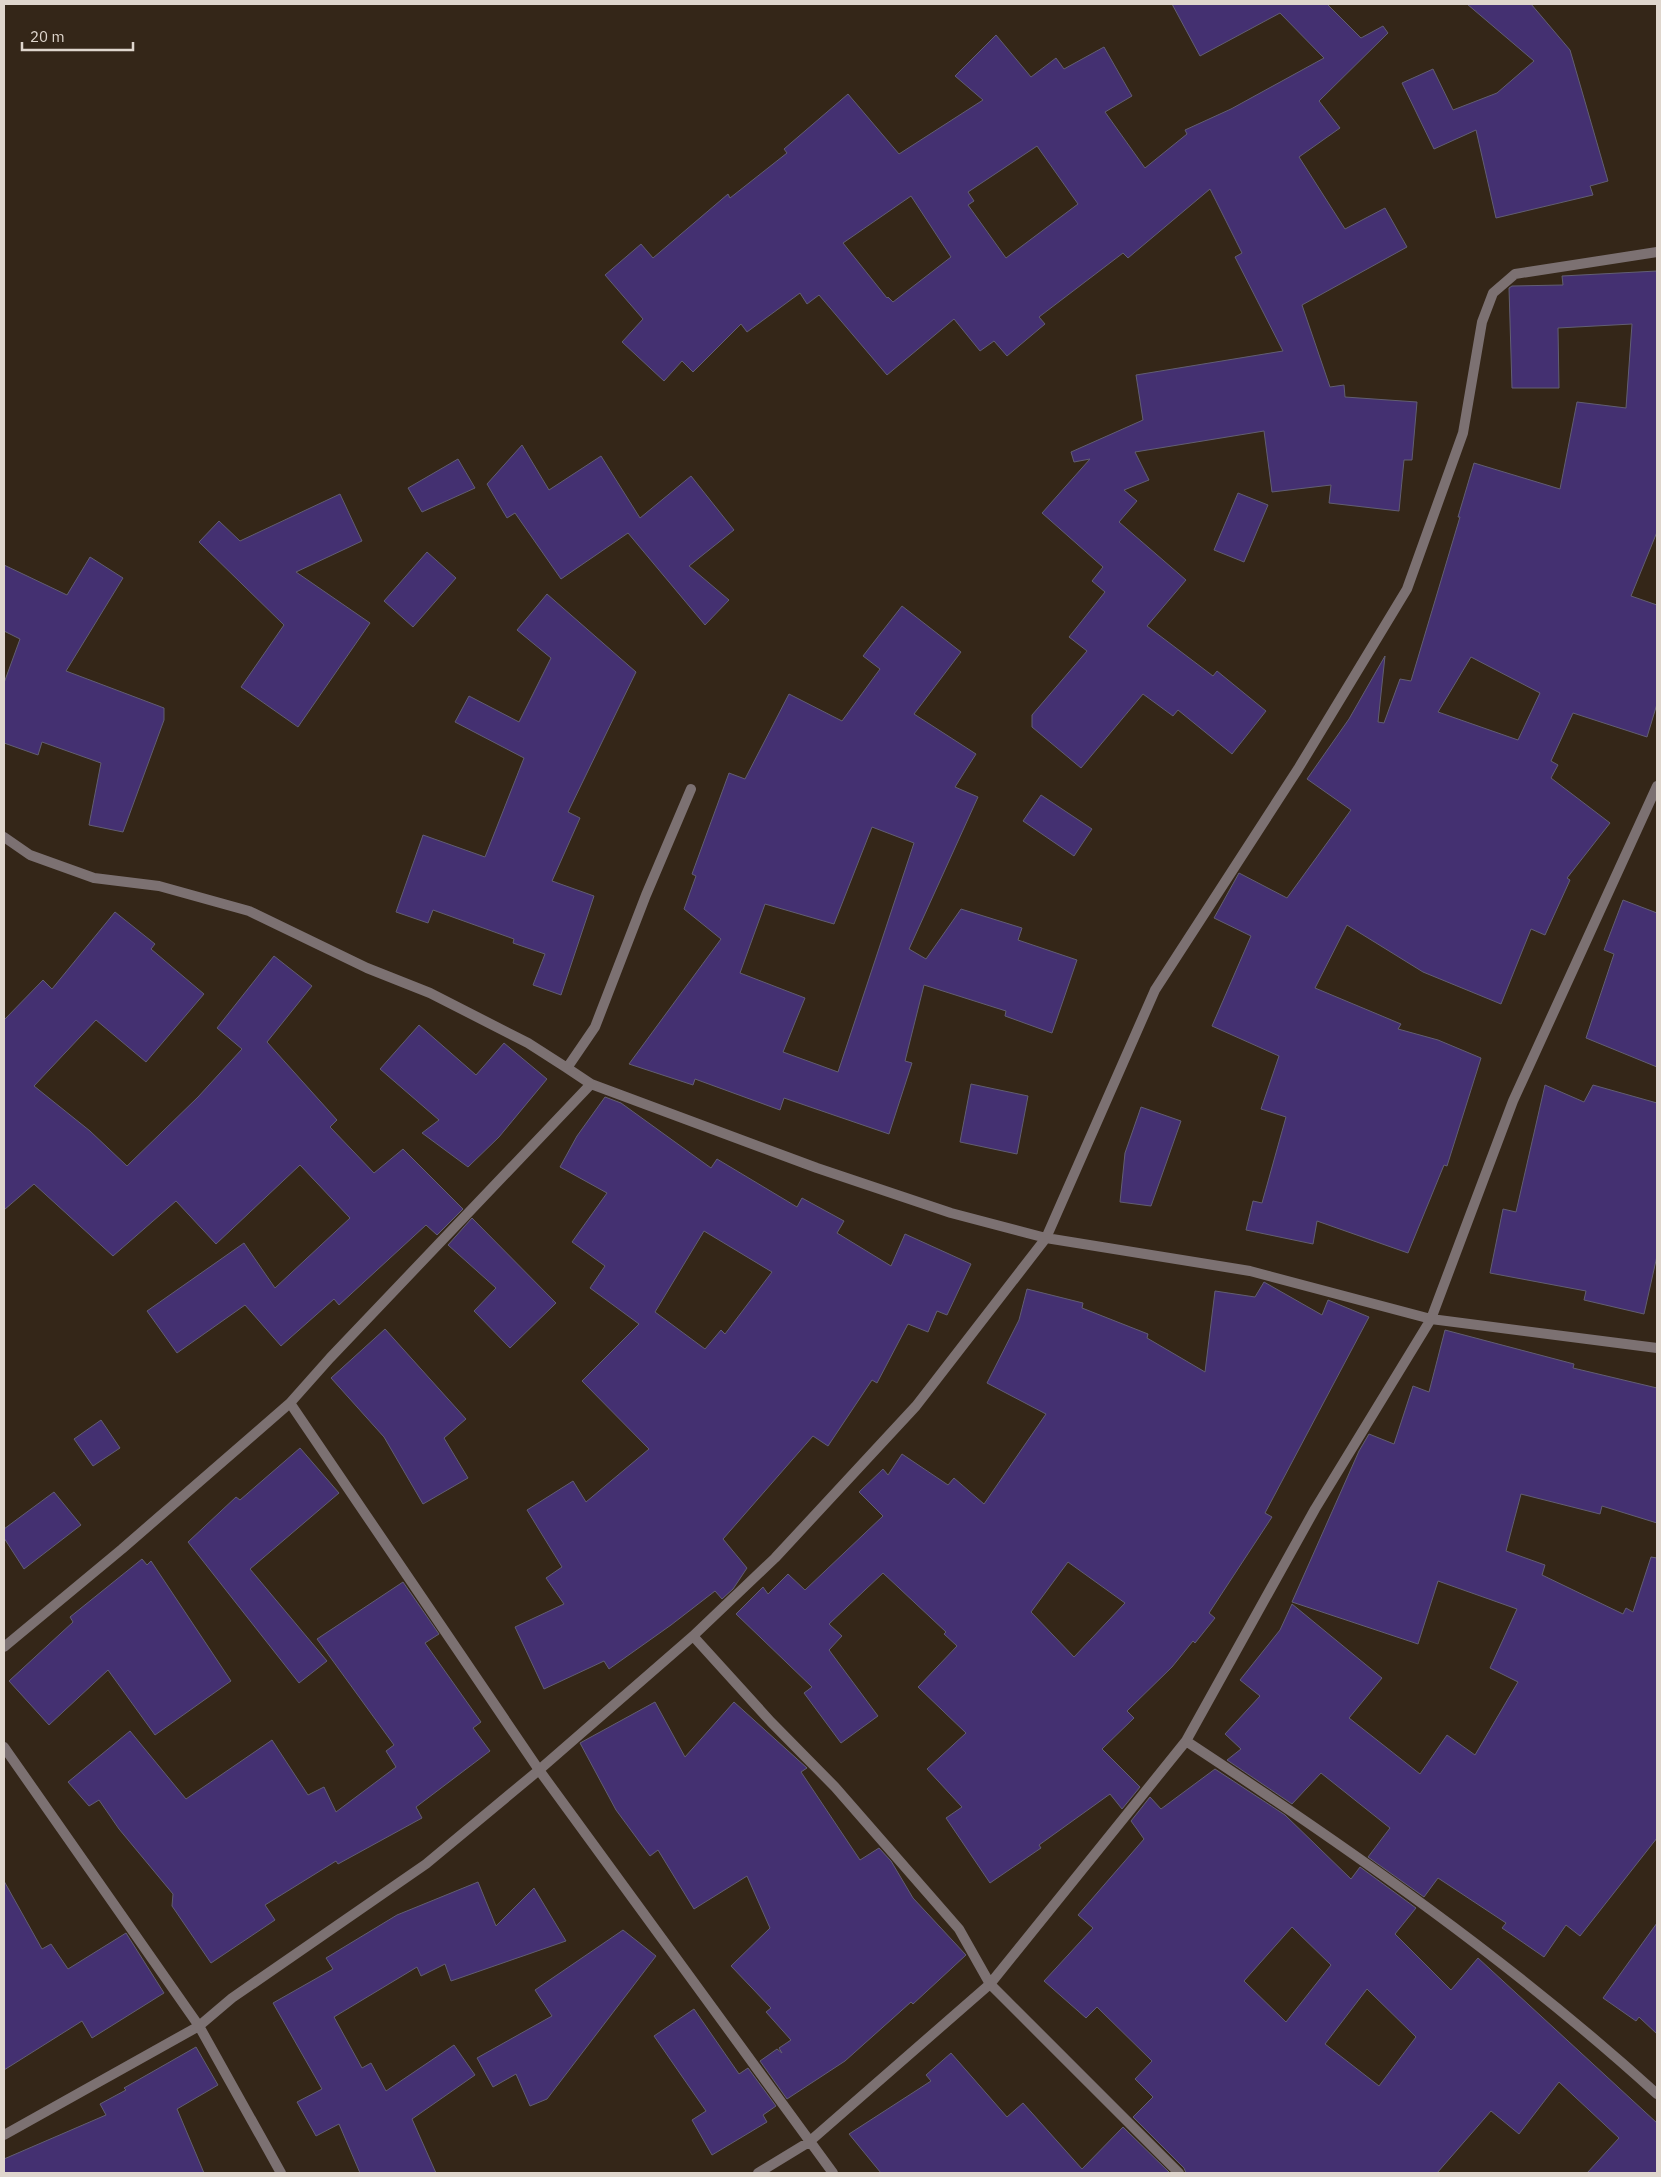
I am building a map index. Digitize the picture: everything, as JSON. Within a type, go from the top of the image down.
[{"type":"street","points":[[4,2135],[199,2026],[232,1998],[426,1864],[539,1770],[693,1636],[775,1558],[916,1406],[1046,1238],[1155,990],[1298,769],[1407,589],[1463,433],[1482,322],[1493,293],[1515,274],[1657,252]]},
{"type":"street","points":[[758,2173],[809,2142],[990,1984],[1186,1741],[1315,1509],[1431,1319],[1513,1101],[1657,786]]},
{"type":"street","points":[[567,1068],[595,1027],[646,895],[691,789]]},
{"type":"street","points":[[4,837],[30,855],[94,878],[159,886],[249,911],[367,968],[430,993],[528,1043],[591,1084],[816,1168],[951,1213],[1046,1238],[1250,1272],[1431,1319],[1657,1348]]},
{"type":"street","points":[[4,1647],[122,1549],[290,1403],[330,1358],[591,1084]]},
{"type":"street","points":[[290,1403],[539,1770],[833,2173]]},
{"type":"street","points":[[693,1636],[771,1722],[834,1787],[959,1930],[990,1984],[1179,2173]]},
{"type":"street","points":[[1186,1741],[1304,1818],[1439,1916],[1610,2052],[1657,2094]]},
{"type":"street","points":[[4,1747],[199,2026],[281,2173]]},
{"type":"building","points":[[1172,4],[1327,4],[1361,38],[1383,26],[1388,33],[1319,101],[1340,128],[1299,157],[1345,229],[1385,208],[1407,247],[1302,305],[1330,387],[1344,385],[1345,397],[1417,402],[1412,460],[1404,460],[1399,511],[1329,503],[1331,485],[1272,492],[1264,431],[1135,452],[1149,480],[1124,490],[1137,501],[1119,522],[1186,580],[1147,626],[1213,676],[1217,671],[1266,711],[1232,754],[1178,710],[1173,716],[1143,694],[1081,768],[1032,727],[1032,715],[1087,651],[1069,637],[1105,592],[1092,581],[1103,567],[1042,513],[1090,459],[1074,462],[1071,452],[1143,420],[1136,375],[1283,351],[1235,257],[1242,253],[1210,189],[1128,258],[1123,253],[1039,317],[1045,324],[1007,356],[994,341],[980,351],[954,319],[887,375],[819,295],[807,304],[800,293],[747,332],[741,324],[693,372],[682,361],[664,381],[622,342],[643,319],[605,275],[641,244],[653,258],[728,194],[730,198],[787,153],[784,149],[848,94],[899,154],[983,100],[955,76],[996,35],[1031,77],[1056,58],[1064,69],[1104,47],[1132,96],[1105,112],[1145,168],[1187,134],[1185,130],[1231,109],[1324,58],[1280,13],[1200,56]],"holes":[[[1037,146],[1078,204],[1006,258],[968,205],[974,201],[968,192]],[[911,196],[951,257],[893,302],[887,298],[843,243]]]},
{"type":"building","points":[[1467,4],[1531,4],[1570,50],[1608,181],[1590,186],[1593,195],[1496,218],[1476,130],[1434,149],[1402,83],[1433,69],[1453,110],[1497,93],[1534,61]]},
{"type":"building","points":[[1657,271],[1657,532],[1631,596],[1657,605],[1657,704],[1647,737],[1573,713],[1551,761],[1558,765],[1551,778],[1610,823],[1567,878],[1570,880],[1545,935],[1531,929],[1501,1004],[1423,972],[1347,925],[1315,988],[1401,1024],[1398,1029],[1438,1040],[1481,1058],[1447,1166],[1444,1165],[1408,1253],[1317,1221],[1313,1244],[1246,1230],[1253,1201],[1262,1203],[1286,1117],[1261,1109],[1279,1056],[1212,1026],[1251,936],[1214,918],[1239,873],[1287,898],[1351,810],[1307,779],[1349,719],[1385,656],[1378,722],[1384,723],[1400,679],[1411,681],[1460,517],[1458,517],[1474,463],[1560,489],[1577,402],[1626,408],[1632,324],[1558,328],[1559,388],[1512,388],[1509,288],[1512,286],[1563,285],[1562,276]],"holes":[[[1471,657],[1540,693],[1518,740],[1438,712]]]},
{"type":"building","points":[[522,445],[549,490],[601,456],[640,518],[691,476],[734,530],[689,566],[729,600],[705,625],[628,533],[561,579],[515,513],[507,518],[487,484]]},
{"type":"building","points":[[458,459],[475,488],[422,512],[408,488]]},
{"type":"building","points":[[1238,493],[1268,505],[1244,562],[1214,550]]},
{"type":"building","points":[[340,494],[362,541],[296,572],[370,623],[298,727],[241,687],[284,625],[199,542],[219,521],[240,541]]},
{"type":"building","points":[[427,552],[456,578],[413,627],[384,601]]},
{"type":"building","points":[[90,557],[123,578],[66,671],[164,708],[164,720],[123,832],[89,825],[101,763],[42,742],[38,755],[4,743],[4,683],[20,639],[4,631],[4,565],[67,595]]},
{"type":"building","points":[[547,594],[636,672],[568,812],[580,818],[552,881],[594,896],[561,995],[533,985],[545,954],[513,943],[514,939],[433,910],[428,923],[396,912],[423,835],[485,857],[524,758],[455,722],[469,696],[519,722],[551,658],[517,630]]},
{"type":"building","points":[[902,606],[961,652],[914,714],[976,754],[955,787],[978,797],[909,949],[926,959],[961,909],[1022,928],[1018,940],[1077,960],[1052,1033],[1005,1016],[1006,1011],[924,985],[905,1061],[912,1063],[889,1134],[784,1098],[780,1110],[695,1079],[693,1085],[629,1064],[721,939],[684,909],[696,876],[692,874],[729,773],[745,779],[789,694],[842,721],[880,669],[863,656]],"holes":[[[872,827],[914,843],[838,1072],[783,1052],[805,998],[740,973],[765,904],[834,924]]]},
{"type":"building","points":[[1041,795],[1092,829],[1074,856],[1023,821]]},
{"type":"building","points":[[1623,900],[1657,913],[1657,1067],[1586,1038],[1614,954],[1604,950]]},
{"type":"building","points":[[115,912],[155,944],[151,949],[204,994],[146,1062],[96,1020],[34,1086],[90,1131],[127,1166],[198,1097],[242,1049],[217,1028],[274,956],[312,986],[267,1042],[337,1120],[330,1127],[374,1173],[403,1149],[463,1209],[437,1235],[426,1225],[339,1305],[334,1299],[281,1346],[245,1305],[177,1353],[147,1311],[244,1243],[275,1288],[350,1218],[300,1165],[216,1244],[176,1201],[113,1256],[34,1184],[4,1210],[4,1020],[43,980],[52,989]]},
{"type":"building","points":[[419,1025],[476,1075],[504,1043],[547,1079],[499,1137],[468,1167],[422,1133],[439,1120],[380,1069]]},
{"type":"building","points":[[971,1084],[1028,1096],[1017,1154],[960,1142]]},
{"type":"building","points":[[1545,1085],[1584,1102],[1593,1085],[1657,1103],[1657,1256],[1644,1314],[1584,1300],[1586,1291],[1490,1273],[1503,1209],[1516,1212]]},
{"type":"building","points":[[605,1097],[621,1103],[711,1168],[717,1159],[797,1207],[802,1198],[844,1221],[837,1233],[891,1266],[905,1234],[971,1264],[947,1315],[937,1311],[928,1332],[908,1324],[877,1383],[872,1380],[828,1446],[813,1436],[723,1539],[747,1568],[733,1589],[722,1599],[715,1591],[609,1669],[604,1661],[544,1689],[515,1627],[564,1604],[546,1578],[562,1567],[527,1510],[573,1481],[586,1502],[649,1449],[582,1381],[639,1324],[590,1288],[605,1266],[572,1242],[607,1193],[560,1167],[577,1136]],"holes":[[[704,1231],[772,1272],[725,1334],[721,1330],[705,1349],[655,1312]]]},
{"type":"building","points":[[1141,1107],[1181,1121],[1151,1206],[1120,1202],[1125,1153]]},
{"type":"building","points":[[472,1218],[556,1303],[510,1348],[474,1311],[496,1288],[448,1245]]},
{"type":"building","points":[[1264,1282],[1322,1315],[1328,1300],[1369,1317],[1265,1513],[1272,1517],[1209,1613],[1215,1618],[1195,1643],[1193,1641],[1172,1667],[1127,1711],[1134,1718],[1102,1749],[1140,1787],[1122,1809],[1110,1794],[1039,1845],[1041,1848],[990,1883],[946,1818],[962,1807],[927,1769],[966,1733],[918,1687],[957,1646],[944,1634],[946,1632],[883,1573],[829,1624],[842,1636],[829,1650],[878,1716],[841,1743],[804,1693],[812,1687],[736,1614],[763,1587],[768,1594],[788,1574],[805,1590],[883,1516],[859,1492],[883,1469],[888,1475],[902,1454],[948,1485],[954,1478],[984,1504],[1046,1414],[987,1383],[1019,1320],[1027,1289],[1083,1303],[1082,1308],[1148,1334],[1147,1338],[1205,1372],[1215,1291],[1255,1297]],"holes":[[[1068,1562],[1125,1603],[1074,1657],[1031,1612]]]},
{"type":"building","points":[[385,1329],[466,1419],[444,1438],[468,1478],[423,1504],[384,1437],[331,1378]]},
{"type":"building","points":[[1445,1330],[1574,1364],[1573,1368],[1657,1388],[1657,1523],[1602,1506],[1600,1514],[1521,1494],[1506,1551],[1545,1565],[1542,1575],[1623,1614],[1626,1608],[1633,1612],[1651,1557],[1657,1558],[1657,1838],[1580,1936],[1566,1925],[1544,1957],[1502,1928],[1506,1923],[1438,1878],[1424,1897],[1368,1857],[1390,1828],[1321,1773],[1292,1804],[1227,1760],[1241,1749],[1225,1734],[1260,1696],[1240,1680],[1280,1630],[1292,1604],[1382,1678],[1349,1718],[1420,1774],[1447,1735],[1475,1755],[1518,1682],[1490,1668],[1517,1609],[1438,1581],[1418,1644],[1292,1602],[1359,1451],[1369,1434],[1394,1444],[1413,1386],[1429,1392]]},
{"type":"building","points":[[101,1420],[120,1448],[93,1466],[74,1439]]},
{"type":"building","points":[[300,1448],[339,1493],[250,1569],[327,1661],[299,1683],[188,1542],[236,1497],[240,1500]]},
{"type":"building","points":[[54,1492],[81,1525],[24,1569],[4,1538],[4,1529]]},
{"type":"building","points":[[142,1559],[147,1565],[151,1561],[231,1681],[155,1735],[108,1670],[49,1725],[9,1681],[73,1622],[70,1617]]},
{"type":"building","points":[[403,1582],[439,1634],[425,1643],[481,1722],[473,1728],[490,1751],[416,1807],[422,1818],[338,1864],[336,1861],[265,1905],[275,1920],[211,1963],[172,1906],[173,1894],[119,1829],[99,1800],[89,1806],[68,1782],[130,1731],[186,1799],[272,1740],[308,1795],[324,1787],[336,1812],[396,1767],[386,1751],[394,1745],[317,1639]]},
{"type":"building","points":[[655,1702],[685,1757],[734,1702],[807,1768],[801,1772],[860,1860],[879,1848],[891,1861],[913,1898],[966,1955],[913,2004],[911,2002],[845,2061],[787,2099],[760,2061],[777,2049],[782,2053],[779,2048],[791,2040],[766,2012],[771,2008],[731,1966],[770,1928],[747,1876],[694,1909],[658,1850],[650,1856],[616,1810],[580,1743]]},
{"type":"building","points":[[1215,1769],[1285,1815],[1351,1879],[1360,1867],[1416,1908],[1395,1934],[1451,1990],[1478,1958],[1657,2123],[1657,2173],[1587,2173],[1619,2138],[1559,2082],[1519,2134],[1491,2111],[1437,2173],[1186,2173],[1184,2168],[1133,2117],[1153,2097],[1135,2079],[1152,2061],[1097,2007],[1086,2018],[1044,1981],[1093,1928],[1078,1915],[1144,1839],[1131,1821],[1150,1797],[1161,1809]],"holes":[[[1292,1927],[1331,1965],[1286,2022],[1244,1981]],[[1367,1989],[1416,2037],[1379,2086],[1325,2044]]]},
{"type":"building","points":[[4,1881],[42,1949],[51,1944],[68,1969],[126,1933],[164,1993],[92,2038],[82,2021],[4,2070]]},
{"type":"building","points":[[478,1882],[496,1926],[534,1888],[566,1941],[451,1981],[445,1964],[421,1976],[417,1967],[334,2017],[362,2068],[371,2063],[386,2091],[454,2045],[475,2075],[412,2119],[436,2173],[360,2173],[339,2124],[316,2136],[297,2102],[322,2089],[273,2003],[333,1969],[326,1958],[397,1915]]},
{"type":"building","points":[[1657,1923],[1657,2034],[1639,2017],[1636,2021],[1603,1998]]},
{"type":"building","points":[[623,1930],[656,1956],[547,2099],[530,2106],[516,2074],[493,2087],[477,2058],[552,2016],[535,1990]]},
{"type":"building","points":[[694,2009],[739,2074],[748,2068],[776,2106],[763,2115],[767,2122],[712,2155],[692,2120],[706,2111],[654,2036]]},
{"type":"building","points":[[196,2047],[218,2085],[177,2109],[204,2173],[4,2173],[4,2159],[106,2115],[100,2104],[126,2090],[124,2088]]},
{"type":"building","points":[[951,2053],[1007,2117],[1023,2103],[1082,2169],[1123,2127],[1170,2173],[881,2173],[849,2134],[931,2081],[926,2075]]}]
